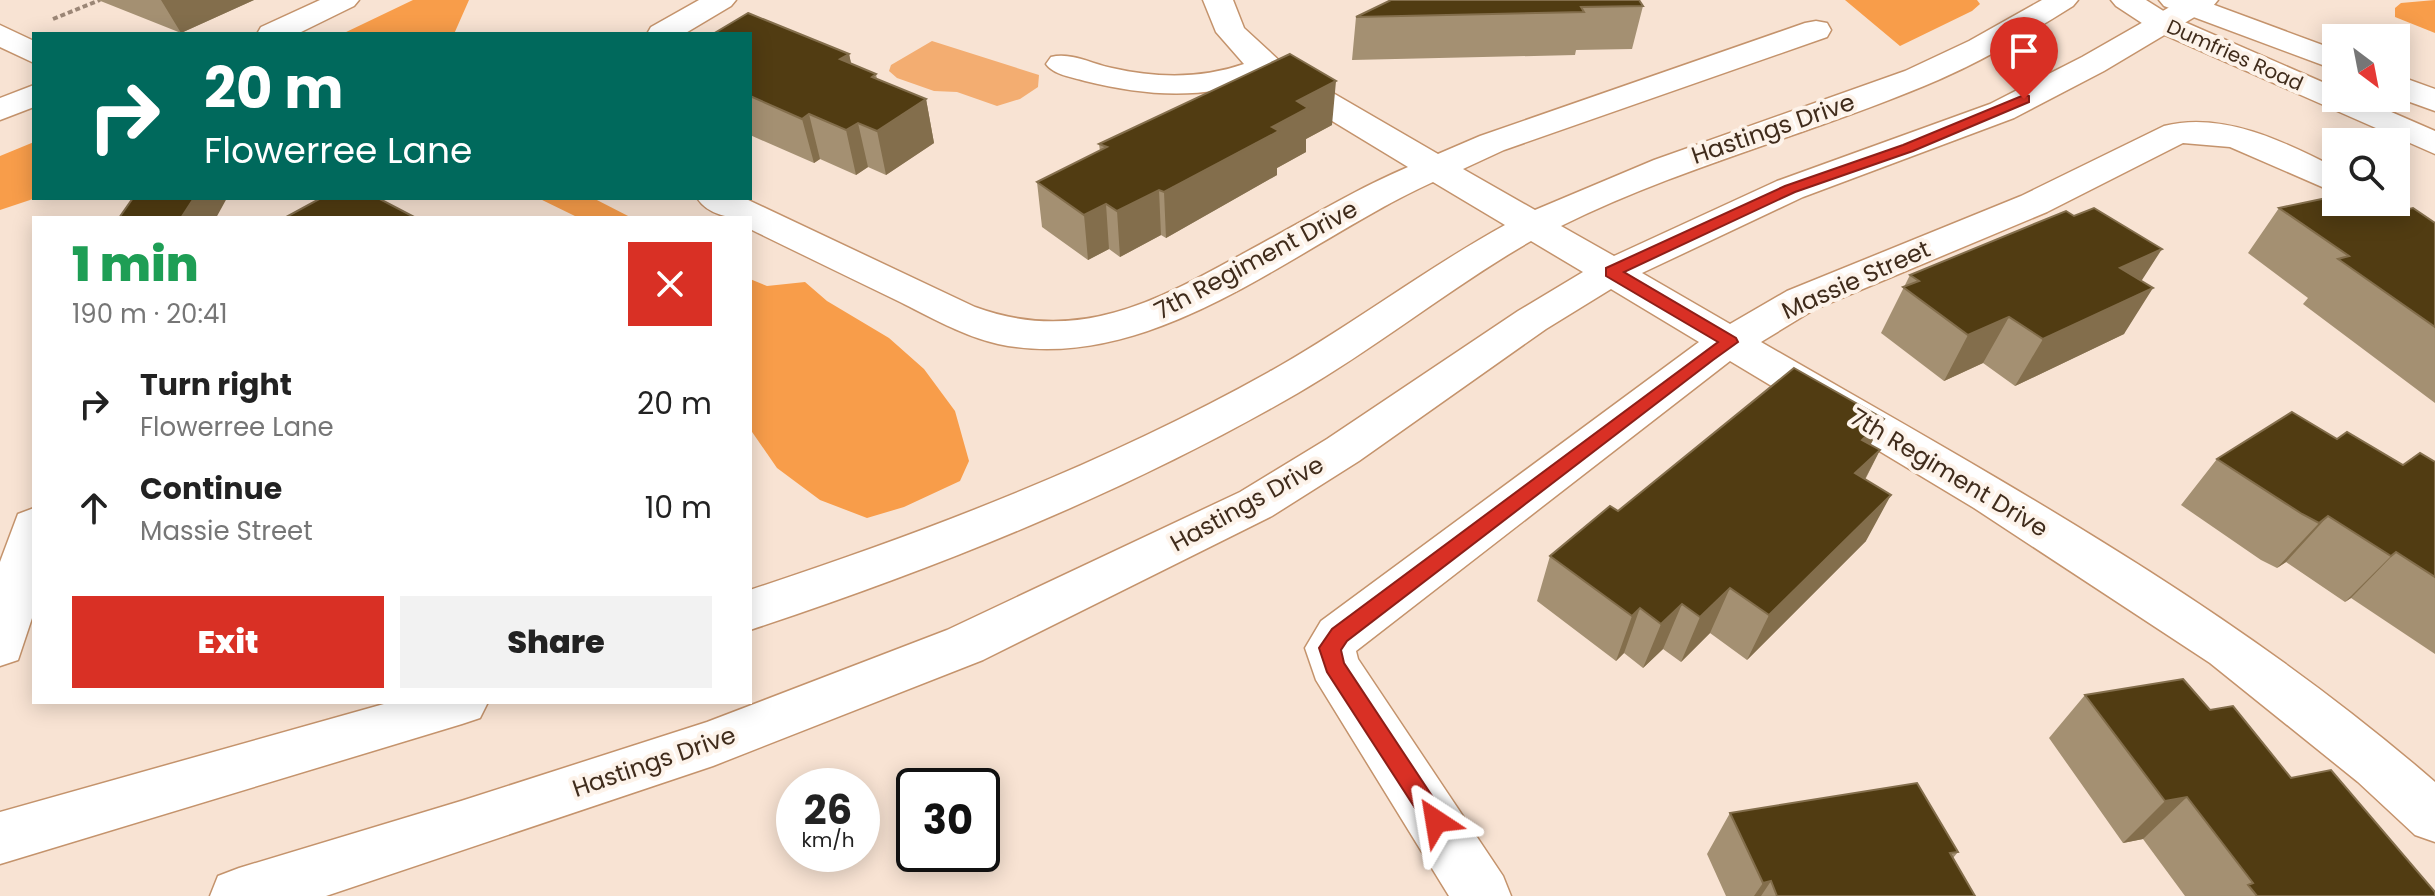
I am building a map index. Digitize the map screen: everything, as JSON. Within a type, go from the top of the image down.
[{"type":"street","points":[[276,32],[344,0]]},
{"type":"street","points":[[665,32],[721,0]]},
{"type":"street","name":"7th Regiment Drive","points":[[1218,0],[1224,23],[1235,41],[1267,67],[1990,496],[2228,648],[2377,765],[2435,817]]},
{"type":"street","name":"Hastings Drive","points":[[752,609],[885,566],[1016,514],[1170,442],[1287,380],[1442,279],[1534,225],[1679,161],[1895,87],[2011,33],[2063,0]]},
{"type":"street","name":"Dumfries Road","points":[[2126,0],[2183,7],[2322,56]]},
{"type":"street","name":"Hastings Drive","points":[[239,896],[461,827],[713,743],[965,645],[1256,504],[1343,450],[1532,320],[1612,272],[1790,189],[2002,111],[2093,64],[2183,7]]},
{"type":"street","name":"Dumfries Road","points":[[2183,7],[2435,144]]},
{"type":"street","points":[[1436,168],[1506,138],[1816,30]]},
{"type":"street","points":[[0,34],[32,53]]},
{"type":"street","points":[[1062,64],[1117,81],[1165,87],[1214,84],[1267,67]]},
{"type":"street","points":[[2410,91],[2435,101]]},
{"type":"street","points":[[0,110],[32,96]]},
{"type":"street","name":"Massie Street","points":[[1482,896],[1334,665],[1330,648],[1339,635],[1707,356],[1801,300],[2034,204],[2176,133],[2201,131],[2242,137],[2322,175]]},
{"type":"street","name":"7th Regiment Drive","points":[[719,200],[961,316],[1001,331],[1046,334],[1097,331],[1160,313],[1188,301],[1381,192],[1436,168]]},
{"type":"street","points":[[0,645],[32,533]]},
{"type":"street","points":[[0,838],[456,704]]},
{"type":"shaded area","points":[[413,0],[469,0],[455,32],[346,32]]},
{"type":"shaded area","points":[[1845,0],[1977,0],[1980,4],[1972,11],[1900,46]]},
{"type":"shaded area","points":[[2435,0],[2435,33],[2395,17],[2395,8],[2401,3]]},
{"type":"shaded area","points":[[932,41],[1039,75],[1038,87],[1020,99],[997,106],[957,92],[934,91],[897,78],[889,71],[891,65]]},
{"type":"shaded area","points":[[32,143],[32,199],[0,210],[0,156]]},
{"type":"shaded area","points":[[542,200],[597,200],[628,216],[575,216]]},
{"type":"shaded area","points":[[752,280],[767,286],[805,282],[827,301],[889,338],[924,369],[955,411],[969,461],[960,481],[904,507],[867,518],[820,500],[777,468],[752,432]]},
{"type":"building","points":[[1391,0],[1639,0],[1643,6],[1581,7],[1584,12],[1356,17]]},
{"type":"building","points":[[748,13],[849,54],[840,59],[876,74],[872,77],[926,99],[877,131],[858,123],[846,130],[809,114],[802,119],[752,97],[752,32],[716,32]]},
{"type":"building","points":[[1290,54],[1336,81],[1297,101],[1308,108],[1272,127],[1279,131],[1164,192],[1159,190],[1117,211],[1106,204],[1084,215],[1037,182],[1107,147],[1099,144]]},
{"type":"building","points":[[2322,199],[2322,216],[2410,216],[2410,209],[2413,208],[2435,223],[2435,327],[2338,259],[2349,256],[2279,208]]},
{"type":"building","points":[[132,200],[193,200],[182,216],[120,216]]},
{"type":"building","points":[[317,200],[382,200],[412,216],[288,216]]},
{"type":"building","points":[[2094,208],[2162,249],[2120,268],[2153,288],[2043,339],[2009,317],[1968,335],[1903,287],[1919,281],[1910,275],[2066,211],[2074,216]]},
{"type":"building","points":[[1794,368],[1884,419],[1862,440],[1880,450],[1855,473],[1891,495],[1769,615],[1730,588],[1700,617],[1682,604],[1661,624],[1640,608],[1632,616],[1550,556],[1610,506],[1618,511]]},
{"type":"building","points":[[2292,412],[2337,439],[2347,432],[2403,465],[2420,453],[2435,462],[2435,577],[2396,552],[2391,556],[2328,516],[2319,523],[2302,514],[2217,459]]},
{"type":"building","points":[[2183,679],[2210,710],[2233,706],[2291,778],[2331,770],[2435,892],[2435,896],[2257,896],[2248,885],[2253,883],[2187,797],[2165,801],[2085,695]]},
{"type":"building","points":[[1917,783],[1958,852],[1950,853],[1975,896],[1777,896],[1771,881],[1763,883],[1730,813]]},
{"type":"route","points":[[1436,821],[1334,665],[1330,648],[1339,635],[1707,356],[1730,342],[1612,272],[1790,189],[1908,148],[2002,111],[2024,99]]}]
